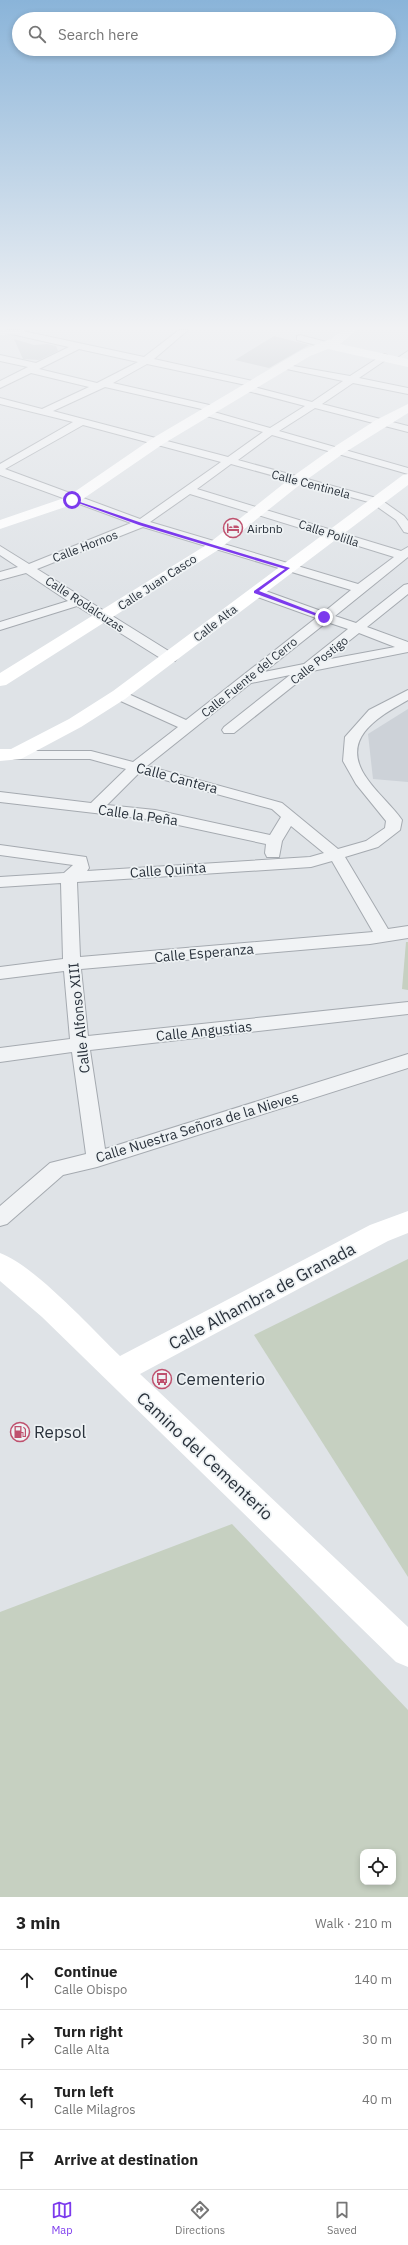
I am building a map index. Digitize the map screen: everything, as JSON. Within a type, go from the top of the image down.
[{"type":"street","name":"Calle Centinela","points":[[67,419],[158,441],[376,501],[400,518],[408,530]]},
{"type":"street","points":[[0,524],[72,500],[158,441],[198,419]]},
{"type":"street","points":[[232,419],[270,432],[339,450],[408,471]]},
{"type":"street","name":"Calle Hornos","points":[[0,576],[29,568],[140,524],[270,432],[292,419]]},
{"type":"street","points":[[364,419],[408,429]]},
{"type":"street","name":"Calle Juan Casco","points":[[0,681],[213,546],[297,480],[339,450],[389,419]]},
{"type":"street","points":[[0,468],[81,422]]},
{"type":"street","points":[[0,471],[72,500],[140,524],[288,569],[362,589]]},
{"type":"street","name":"Calle Alta","points":[[7,755],[75,723],[119,695],[408,478]]},
{"type":"street","name":"Calle Polilla","points":[[189,490],[259,510],[331,535],[404,553]]},
{"type":"street","name":"Calle Rodalcuzas","points":[[0,550],[78,602],[170,658]]},
{"type":"street","name":"Calle Fuente del Cerro","points":[[95,808],[136,767],[324,617],[362,589],[404,553]]},
{"type":"street","name":"Calle Postigo","points":[[229,730],[360,628],[408,588]]},
{"type":"street","points":[[256,592],[324,617],[360,628],[408,648]]},
{"type":"street","points":[[0,626],[78,602]]},
{"type":"street","points":[[246,679],[408,648]]},
{"type":"street","points":[[401,820],[361,781],[350,760],[352,737],[374,713],[408,694]]},
{"type":"street","points":[[119,695],[188,726]]},
{"type":"street","name":"Calle Cantera","points":[[7,755],[91,755],[277,806],[336,854]]},
{"type":"street","name":"Calle la Peña","points":[[0,798],[155,815],[274,841]]},
{"type":"street","points":[[273,864],[274,841],[290,816]]},
{"type":"street","name":"Calle Quinta","points":[[0,882],[311,862],[372,844],[392,830],[401,820]]},
{"type":"street","points":[[0,850],[80,861],[81,868],[69,877]]},
{"type":"street","points":[[336,854],[384,936]]},
{"type":"street","name":"Calle Alfonso XIII","points":[[69,877],[72,964],[80,1044],[97,1159]]},
{"type":"street","name":"Calle Esperanza","points":[[0,973],[72,964],[384,936],[408,932]]},
{"type":"street","name":"Calle Angustias","points":[[0,1055],[80,1044],[408,1008]]},
{"type":"street","name":"Calle Nuestra Señora de la Nieves","points":[[0,1218],[57,1169],[97,1159],[408,1061]]},
{"type":"street","name":"Calle Alhambra de Granada","points":[[117,1372],[379,1233],[408,1222]]},
{"type":"street","name":"Camino del Cementerio","points":[[0,1265],[26,1283],[57,1311],[117,1372],[408,1650]]},
{"type":"shaded area","points":[[408,709],[408,782],[373,779],[368,734]]},
{"type":"green space","points":[[406,942],[408,942],[408,990],[402,989]]},
{"type":"green space","points":[[408,1259],[408,1577],[254,1335]]},
{"type":"green space","points":[[232,1524],[408,1710],[408,1897],[0,1897],[0,1612]]},
{"type":"place","name":"Airbnb","points":[[233,528]]},
{"type":"place","name":"Cementerio","points":[[162,1379]]},
{"type":"place","name":"Repsol","points":[[20,1432]]},
{"type":"route","points":[[72,500],[140,524],[288,569],[256,592],[324,617]]}]
